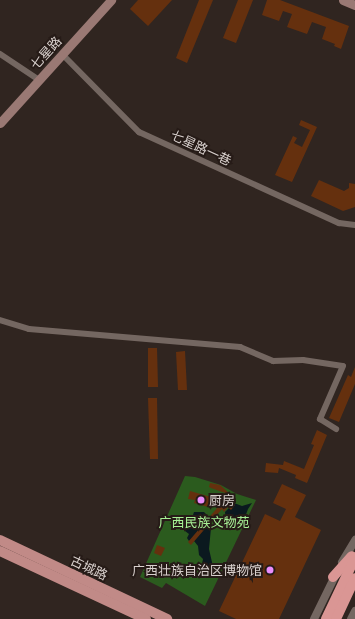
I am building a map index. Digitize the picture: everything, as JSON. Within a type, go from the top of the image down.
[{"type":"highway","points":[[333,577],[355,553]]},
{"type":"highway","points":[[326,619],[355,558]]},
{"type":"highway","points":[[336,619],[355,578]]},
{"type":"main road","name":"七星路","points":[[0,123],[111,0]]},
{"type":"main road","points":[[343,0],[355,4]]},
{"type":"main road","name":"古城路","points":[[0,540],[167,619]]},
{"type":"main road","name":"古城路","points":[[0,550],[146,619]]},
{"type":"street","points":[[0,54],[39,80]]},
{"type":"street","name":"七星路一巷","points":[[62,54],[140,132],[339,223],[355,225]]},
{"type":"street","points":[[0,320],[29,329],[240,347],[273,361],[303,360],[343,366],[320,419],[336,429]]},
{"type":"street","points":[[314,619],[333,577],[355,540]]},
{"type":"street","points":[[351,619],[355,611]]},
{"type":"green space","name":"广西民族文物苑","points":[[185,476],[195,477],[221,485],[237,494],[256,500],[205,606],[166,583],[162,588],[140,577]]},
{"type":"shaded area","points":[[234,503],[242,506],[252,503],[248,509],[241,528],[232,526],[226,522],[225,512]]},
{"type":"shaded area","points":[[194,512],[204,512],[207,515],[211,528],[209,549],[214,571],[212,574],[209,571],[203,574],[201,570],[203,559],[199,555],[198,546],[194,541],[189,541],[187,538],[189,534],[185,531],[184,526],[192,518]]},
{"type":"building","points":[[138,0],[172,0],[148,26],[130,9]]},
{"type":"building","points":[[199,0],[213,0],[187,63],[176,58]]},
{"type":"building","points":[[238,0],[253,0],[236,43],[223,38]]},
{"type":"building","points":[[267,0],[280,0],[349,26],[341,49],[334,46],[335,44],[322,39],[326,27],[312,22],[307,34],[287,27],[292,14],[283,11],[279,21],[262,15]]},
{"type":"building","points":[[301,120],[317,127],[292,182],[275,175],[293,136],[297,138],[294,143],[302,147],[310,130],[299,125]]},
{"type":"building","points":[[319,180],[344,191],[349,188],[349,183],[355,184],[355,207],[343,211],[311,196]]},
{"type":"building","points":[[148,348],[157,348],[158,387],[148,387]]},
{"type":"building","points":[[185,351],[187,390],[178,390],[176,352]]},
{"type":"building","points":[[355,367],[355,384],[339,422],[329,418],[348,375],[351,377]]},
{"type":"building","points":[[148,398],[157,398],[158,459],[150,459]]},
{"type":"building","points":[[317,430],[327,435],[307,483],[295,478],[296,475],[279,468],[278,473],[265,472],[266,463],[283,465],[284,461],[304,469],[314,445],[311,444]]},
{"type":"building","points":[[210,483],[220,485],[231,495],[209,487]]},
{"type":"building","name":"广西壮族自治区博物馆","points":[[282,484],[306,495],[295,517],[321,530],[279,619],[236,619],[219,611],[265,514],[280,521],[286,509],[273,503]]},
{"type":"building","name":"厨房","points":[[190,491],[211,497],[208,507],[194,503],[195,500],[188,499]]},
{"type":"building","points":[[224,500],[235,505],[231,510],[228,507],[224,512],[222,509],[191,545],[188,542]]},
{"type":"building","points":[[182,518],[188,522],[181,527],[178,523]]},
{"type":"building","points":[[157,545],[165,548],[161,556],[154,553]]},
{"type":"place","name":"厨房","points":[[201,500]]},
{"type":"place","name":"广西壮族自治区博物馆","points":[[270,570]]}]
